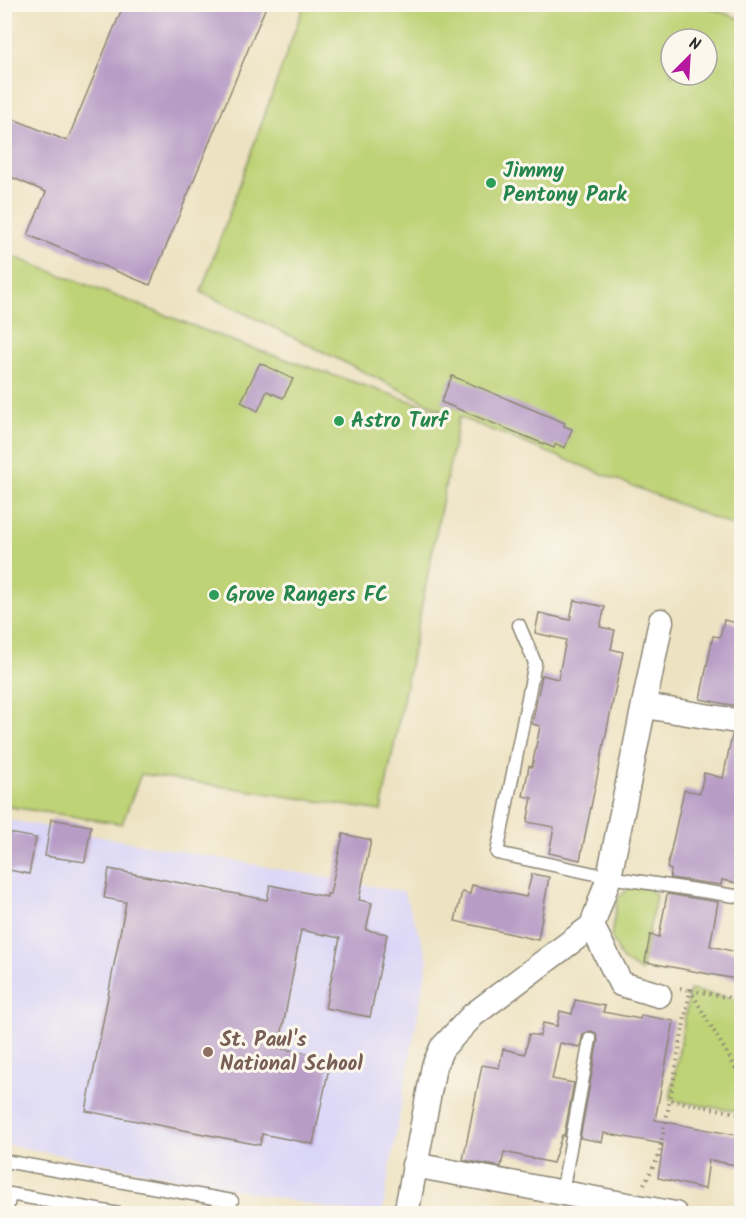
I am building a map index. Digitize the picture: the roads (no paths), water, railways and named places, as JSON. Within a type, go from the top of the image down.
[{"type":"street","points":[[406,1214],[434,1066],[442,1048],[473,1015],[592,926],[609,877],[661,621]]},
{"type":"street","points":[[645,706],[741,722]]},
{"type":"street","points":[[592,926],[621,984],[669,991]]},
{"type":"street","points":[[414,1165],[675,1214]]},
{"type":"lane","points":[[519,625],[535,663],[497,853],[609,877],[741,897]]},
{"type":"lane","points":[[562,1193],[590,1039]]},
{"type":"lane","points":[[4,1161],[232,1201]]},
{"type":"lane","points":[[6,1214],[10,1194],[119,1214]]},
{"type":"place","name":"Jimmy Pentony Park","points":[[491,183]]},
{"type":"place","name":"Astro Turf","points":[[339,421]]},
{"type":"place","name":"Grove Rangers FC","points":[[214,595]]},
{"type":"place","name":"St. Paul's National School","points":[[208,1052]]}]
